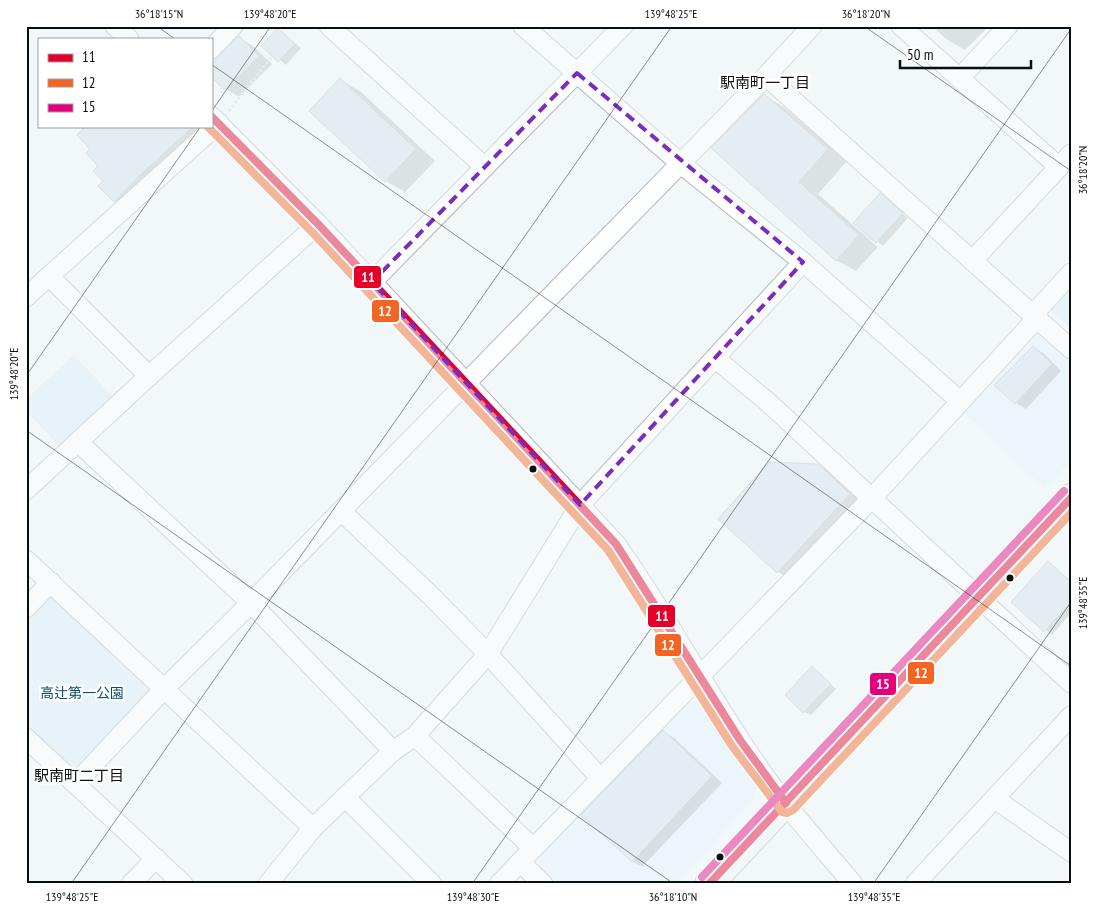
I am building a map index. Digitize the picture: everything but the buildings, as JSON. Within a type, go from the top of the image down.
[{"type":"main road","points":[[709,884],[1071,498]]},
{"type":"street","points":[[115,26],[128,38]]},
{"type":"street","points":[[212,48],[233,26]]},
{"type":"street","points":[[329,26],[485,167]]},
{"type":"street","points":[[523,26],[680,163],[803,262],[960,401]]},
{"type":"street","points":[[372,282],[623,26]]},
{"type":"street","points":[[76,783],[163,690],[251,604],[766,76],[812,26]]},
{"type":"street","points":[[902,26],[960,78],[1065,161],[973,260]]},
{"type":"street","points":[[960,78],[1008,26]]},
{"type":"street","points":[[766,76],[1071,349]]},
{"type":"street","points":[[215,120],[318,224],[616,544],[644,583],[701,678],[764,776],[853,884]]},
{"type":"street","points":[[26,297],[206,128]]},
{"type":"street","points":[[26,490],[318,224]]},
{"type":"street","points":[[268,884],[313,828],[393,751],[415,736],[488,654],[580,505],[803,262]]},
{"type":"street","points":[[499,884],[701,678],[872,498],[1037,318],[1039,308],[1071,273]]},
{"type":"street","points":[[49,276],[149,376]]},
{"type":"street","points":[[715,358],[872,498],[1071,684]]},
{"type":"street","points":[[78,442],[251,604],[393,751]]},
{"type":"street","points":[[341,511],[430,595],[488,654],[601,779]]},
{"type":"street","points":[[26,560],[163,690],[313,828]]},
{"type":"street","points":[[26,608],[51,582]]},
{"type":"street","points":[[923,881],[1071,716]]},
{"type":"street","points":[[415,736],[533,848]]},
{"type":"street","points":[[26,738],[183,884]]},
{"type":"street","points":[[345,797],[432,884]]},
{"type":"street","points":[[995,799],[1071,852]]},
{"type":"street","points":[[131,884],[156,858]]},
{"type":"street","points":[[520,862],[543,884]]},
{"type":"path","points":[[215,120],[272,56]]},
{"type":"highlighted area","points":[[577,73],[803,262],[580,505],[372,282]]},
{"type":"shaded area","points":[[1043,329],[1071,355],[1071,461],[1045,489],[964,413]]},
{"type":"shaded area","points":[[686,699],[704,705],[756,788],[752,802],[676,884],[559,884],[538,865],[543,851]]},
{"type":"green space","points":[[1071,281],[1071,329],[1046,306]]},
{"type":"green space","points":[[74,355],[116,400],[63,450],[26,411],[26,399]]},
{"type":"green space","name":"高辻第一公園","points":[[51,588],[159,690],[76,779],[26,733],[26,614]]},
{"type":"transit line","name":"11","points":[[212,117],[318,224],[616,544],[740,740],[786,803]]},
{"type":"transit line","name":"12","points":[[209,128],[311,231],[608,550],[732,746],[782,812],[787,813],[793,810],[1071,513]]},
{"type":"transit line","name":"15","points":[[702,877],[1064,491]]},
{"type":"transit line","name":"11","points":[[709,884],[1071,498]]},
{"type":"district","name":"駅南町一丁目","points":[[765,82]]},
{"type":"district","name":"駅南町二丁目","points":[[79,775]]}]
